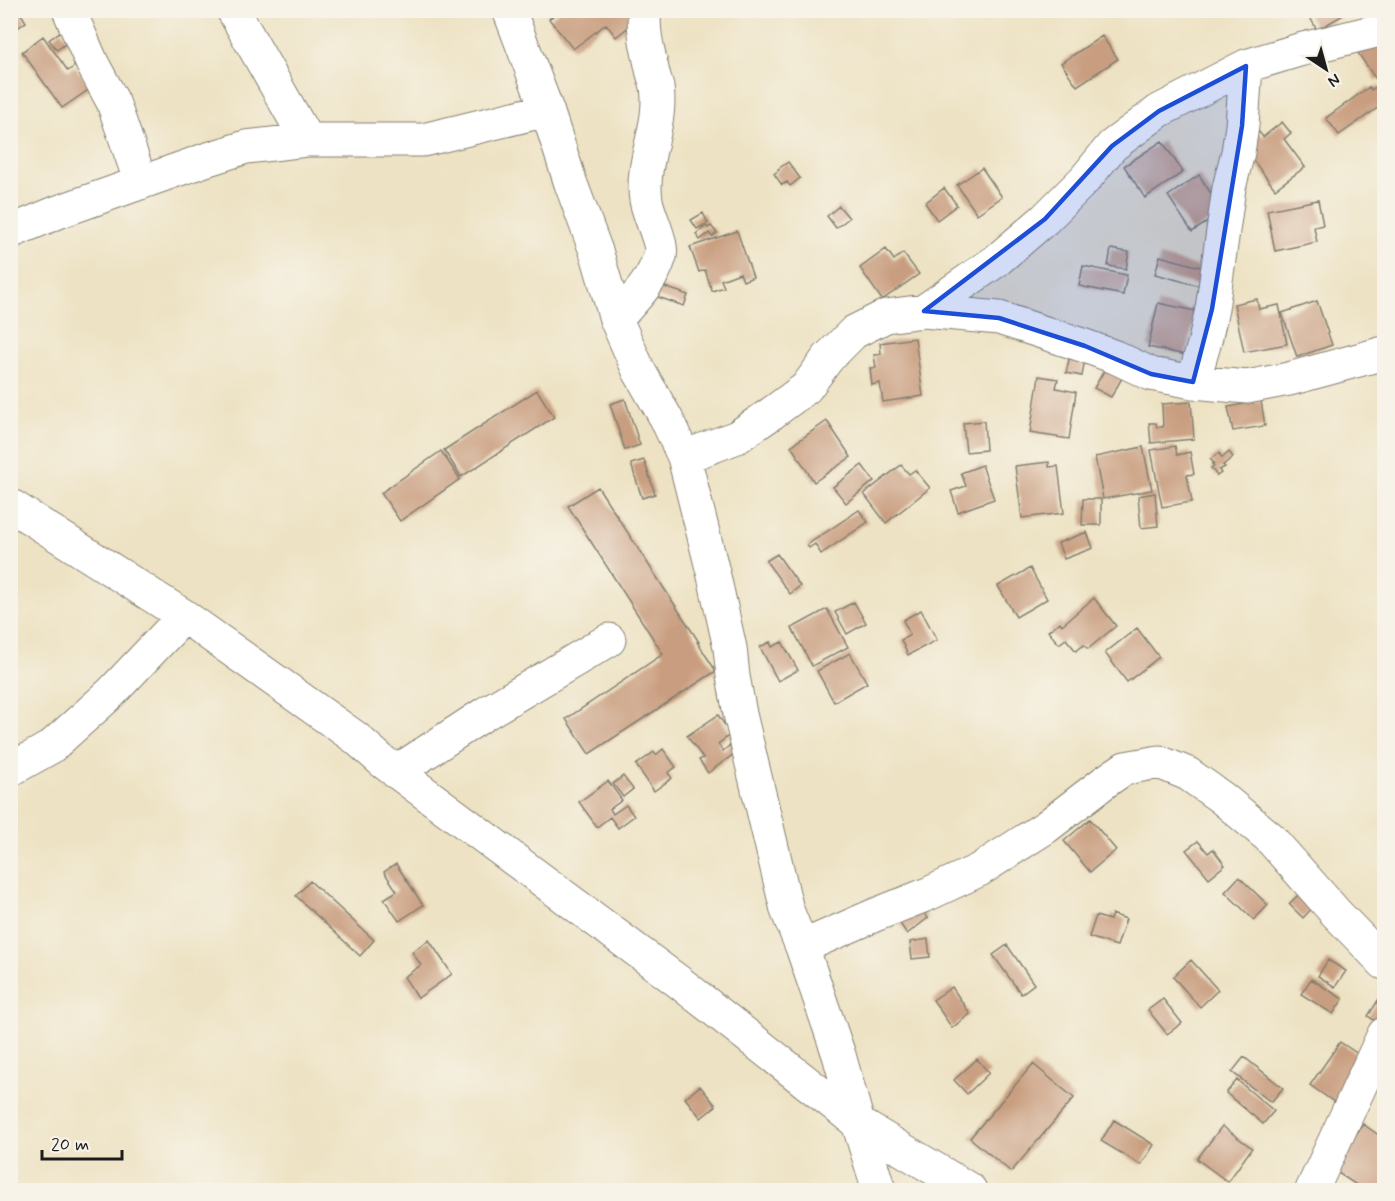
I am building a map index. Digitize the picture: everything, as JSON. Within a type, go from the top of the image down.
[{"type":"street","points":[[69,10],[92,63],[113,102],[141,183]]},
{"type":"street","points":[[233,10],[307,140]]},
{"type":"street","points":[[509,10],[597,254],[616,319],[639,371],[666,418],[684,456],[730,648],[738,704],[788,910],[839,1055],[879,1191]]},
{"type":"street","points":[[616,319],[652,277],[662,253],[646,201],[645,182],[656,130],[658,107],[657,86],[644,21],[645,10]]},
{"type":"street","points":[[924,311],[996,261],[1045,219],[1112,146],[1160,111],[1246,66],[1384,28]]},
{"type":"street","points":[[1193,382],[1212,309],[1229,188],[1242,126],[1246,66]]},
{"type":"street","points":[[10,232],[58,212],[246,147],[307,140],[423,140],[547,111]]},
{"type":"street","points":[[684,456],[737,437],[806,388],[828,358],[854,332],[886,315],[924,311],[999,318],[1115,357],[1150,374],[1193,382],[1247,387],[1288,379],[1384,353]]},
{"type":"street","points":[[10,505],[184,616],[356,738],[396,772],[679,982],[858,1123],[970,1191]]},
{"type":"street","points":[[10,770],[51,747],[111,693],[184,616]]},
{"type":"street","points":[[396,772],[486,713],[609,640]]},
{"type":"street","points":[[802,947],[980,870],[1046,828],[1125,768],[1159,762],[1188,774],[1222,798],[1269,837],[1384,963]]},
{"type":"street","points":[[1312,1191],[1384,1034]]},
{"type":"highlighted area","points":[[1246,66],[1242,126],[1212,309],[1193,382],[1151,374],[1085,346],[999,318],[924,311],[1045,219],[1112,146],[1159,111]]},
{"type":"building","points":[[10,10],[27,10],[21,14],[26,22],[10,33]]},
{"type":"building","points":[[561,10],[628,10],[636,21],[616,37],[606,24],[573,49],[549,19]]},
{"type":"building","points":[[1306,10],[1352,10],[1317,30]]},
{"type":"building","points":[[61,31],[69,41],[57,50],[49,40]]},
{"type":"building","points":[[43,36],[68,71],[75,66],[91,88],[62,108],[22,52]]},
{"type":"building","points":[[1102,36],[1118,59],[1077,86],[1061,63]]},
{"type":"building","points":[[1384,39],[1384,76],[1377,81],[1358,53],[1378,40]]},
{"type":"building","points":[[1379,85],[1384,93],[1379,99],[1383,104],[1339,135],[1326,118],[1369,87],[1371,90]]},
{"type":"building","points":[[1282,122],[1291,133],[1284,139],[1305,167],[1275,189],[1246,151],[1248,140],[1259,132],[1263,137]]},
{"type":"building","points":[[1162,141],[1183,172],[1145,198],[1124,166]]},
{"type":"building","points":[[788,162],[800,178],[790,186],[787,182],[782,185],[774,174]]},
{"type":"building","points":[[982,168],[1002,197],[977,214],[957,185]]},
{"type":"building","points":[[1199,175],[1223,212],[1192,232],[1168,196]]},
{"type":"building","points":[[944,188],[957,205],[937,220],[925,203]]},
{"type":"building","points":[[1318,200],[1323,225],[1314,227],[1317,242],[1275,251],[1267,210]]},
{"type":"building","points":[[839,206],[849,218],[836,228],[827,216]]},
{"type":"building","points":[[703,213],[708,223],[697,229],[691,220]]},
{"type":"building","points":[[706,226],[708,228],[711,226],[717,233],[712,237],[709,233],[700,240],[696,234]]},
{"type":"building","points":[[737,231],[753,277],[743,281],[740,273],[721,280],[724,287],[712,291],[705,270],[699,272],[690,247]]},
{"type":"building","points":[[886,249],[894,260],[903,253],[919,274],[882,300],[860,268]]},
{"type":"building","points":[[1111,249],[1129,252],[1126,269],[1108,266]]},
{"type":"building","points":[[1160,256],[1204,268],[1200,286],[1155,274]]},
{"type":"building","points":[[1083,266],[1127,275],[1123,295],[1079,286]]},
{"type":"building","points":[[659,285],[688,295],[684,306],[655,296]]},
{"type":"building","points":[[1257,299],[1259,309],[1279,305],[1287,344],[1244,352],[1234,304]]},
{"type":"building","points":[[1317,301],[1332,345],[1297,357],[1282,313]]},
{"type":"building","points":[[1158,303],[1196,311],[1186,355],[1148,347]]},
{"type":"building","points":[[915,338],[923,396],[883,402],[880,383],[872,385],[870,368],[876,368],[874,355],[881,354],[880,343]]},
{"type":"building","points":[[1070,355],[1085,358],[1082,376],[1066,373]]},
{"type":"building","points":[[1108,364],[1125,373],[1111,397],[1094,388]]},
{"type":"building","points":[[1039,376],[1058,379],[1056,388],[1076,392],[1069,439],[1030,433]]},
{"type":"building","points":[[537,390],[554,417],[461,477],[444,450]]},
{"type":"building","points":[[625,399],[640,445],[625,450],[610,404]]},
{"type":"building","points":[[1261,401],[1265,426],[1233,431],[1228,407]]},
{"type":"building","points":[[1191,402],[1194,439],[1151,443],[1149,423],[1156,423],[1157,427],[1163,427],[1162,404]]},
{"type":"building","points":[[827,421],[851,457],[814,482],[791,446]]},
{"type":"building","points":[[984,421],[986,450],[966,452],[963,423]]},
{"type":"building","points":[[1175,446],[1177,455],[1190,452],[1194,474],[1187,475],[1192,502],[1162,507],[1151,450]]},
{"type":"building","points":[[1143,447],[1152,490],[1103,499],[1095,457]]},
{"type":"building","points":[[441,451],[460,479],[400,521],[381,493]]},
{"type":"building","points":[[1229,452],[1233,457],[1223,465],[1225,467],[1219,470],[1221,473],[1217,476],[1211,468],[1214,463],[1210,459],[1219,453],[1222,458]]},
{"type":"building","points":[[644,460],[655,494],[642,498],[631,464]]},
{"type":"building","points":[[1049,462],[1049,467],[1058,466],[1064,513],[1022,518],[1015,466]]},
{"type":"building","points":[[862,465],[874,481],[846,503],[833,487]]},
{"type":"building","points":[[901,465],[909,474],[915,470],[930,488],[886,523],[864,494]]},
{"type":"building","points":[[982,465],[994,499],[958,512],[951,491],[966,486],[961,473]]},
{"type":"building","points":[[598,487],[716,671],[589,754],[566,719],[663,654],[568,506]]},
{"type":"building","points":[[1155,493],[1158,526],[1141,528],[1138,496]]},
{"type":"building","points":[[1083,499],[1101,499],[1101,525],[1082,525]]},
{"type":"building","points":[[859,510],[868,522],[821,554],[815,544],[809,548],[807,545]]},
{"type":"building","points":[[1087,532],[1093,548],[1064,559],[1058,543]]},
{"type":"building","points":[[777,554],[800,586],[790,594],[766,561]]},
{"type":"building","points":[[1030,568],[1047,599],[1016,617],[998,586]]},
{"type":"building","points":[[1094,598],[1116,626],[1088,649],[1084,645],[1076,651],[1066,639],[1059,644],[1048,631],[1060,622],[1062,625]]},
{"type":"building","points":[[854,602],[866,623],[847,634],[835,612]]},
{"type":"building","points":[[827,609],[848,647],[812,666],[792,628]]},
{"type":"building","points":[[921,610],[937,640],[908,655],[901,640],[910,635],[903,620]]},
{"type":"building","points":[[1137,628],[1159,657],[1127,682],[1105,653]]},
{"type":"building","points":[[770,642],[772,647],[782,642],[798,670],[778,681],[760,647]]},
{"type":"building","points":[[850,653],[867,683],[834,702],[817,671]]},
{"type":"building","points":[[718,715],[731,734],[718,744],[723,751],[733,743],[738,751],[708,773],[699,760],[703,758],[687,736]]},
{"type":"building","points":[[663,749],[676,767],[668,773],[672,778],[654,791],[636,765],[654,752],[656,755]]},
{"type":"building","points":[[623,776],[633,789],[623,797],[613,784]]},
{"type":"building","points":[[608,781],[622,800],[610,809],[613,814],[626,805],[634,816],[618,828],[610,817],[597,827],[579,802]]},
{"type":"building","points":[[1090,819],[1116,850],[1090,872],[1064,841]]},
{"type":"building","points":[[1198,841],[1208,853],[1213,849],[1225,865],[1209,878],[1186,850]]},
{"type":"building","points":[[396,864],[423,905],[399,921],[384,899],[397,891],[384,872]]},
{"type":"building","points":[[1239,877],[1268,905],[1254,920],[1225,892]]},
{"type":"building","points":[[310,881],[374,940],[360,956],[296,896]]},
{"type":"building","points":[[1303,890],[1316,904],[1303,918],[1289,904]]},
{"type":"building","points":[[920,907],[928,918],[907,934],[899,922]]},
{"type":"building","points":[[1112,914],[1126,919],[1117,946],[1089,937],[1096,916],[1110,920]]},
{"type":"building","points":[[928,939],[930,957],[912,959],[910,942]]},
{"type":"building","points":[[429,940],[452,974],[418,998],[404,977],[421,965],[412,952]]},
{"type":"building","points":[[1007,945],[1034,984],[1021,994],[993,955]]},
{"type":"building","points":[[1191,960],[1218,990],[1200,1007],[1173,977]]},
{"type":"building","points":[[1328,960],[1346,971],[1335,987],[1318,976]]},
{"type":"building","points":[[1311,979],[1343,999],[1333,1014],[1301,994]]},
{"type":"building","points":[[952,987],[970,1014],[952,1028],[933,1000]]},
{"type":"building","points":[[1384,991],[1384,1018],[1380,1024],[1368,1016]]},
{"type":"building","points":[[1163,999],[1182,1023],[1167,1034],[1148,1010]]},
{"type":"building","points":[[1340,1042],[1367,1060],[1337,1104],[1310,1085]]},
{"type":"building","points":[[1244,1057],[1283,1088],[1271,1102],[1232,1072]]},
{"type":"building","points":[[977,1059],[989,1073],[967,1094],[954,1080]]},
{"type":"building","points":[[1033,1064],[1074,1098],[1011,1172],[970,1138]]},
{"type":"building","points":[[1384,1076],[1384,1090],[1378,1085]]},
{"type":"building","points":[[1237,1080],[1274,1111],[1263,1124],[1226,1093]]},
{"type":"building","points":[[700,1086],[716,1106],[701,1118],[685,1098]]},
{"type":"building","points":[[1114,1120],[1154,1145],[1141,1165],[1101,1141]]},
{"type":"building","points":[[1363,1124],[1384,1139],[1384,1187],[1382,1190],[1364,1190],[1332,1169]]},
{"type":"building","points":[[1222,1126],[1252,1148],[1228,1182],[1197,1159]]}]
